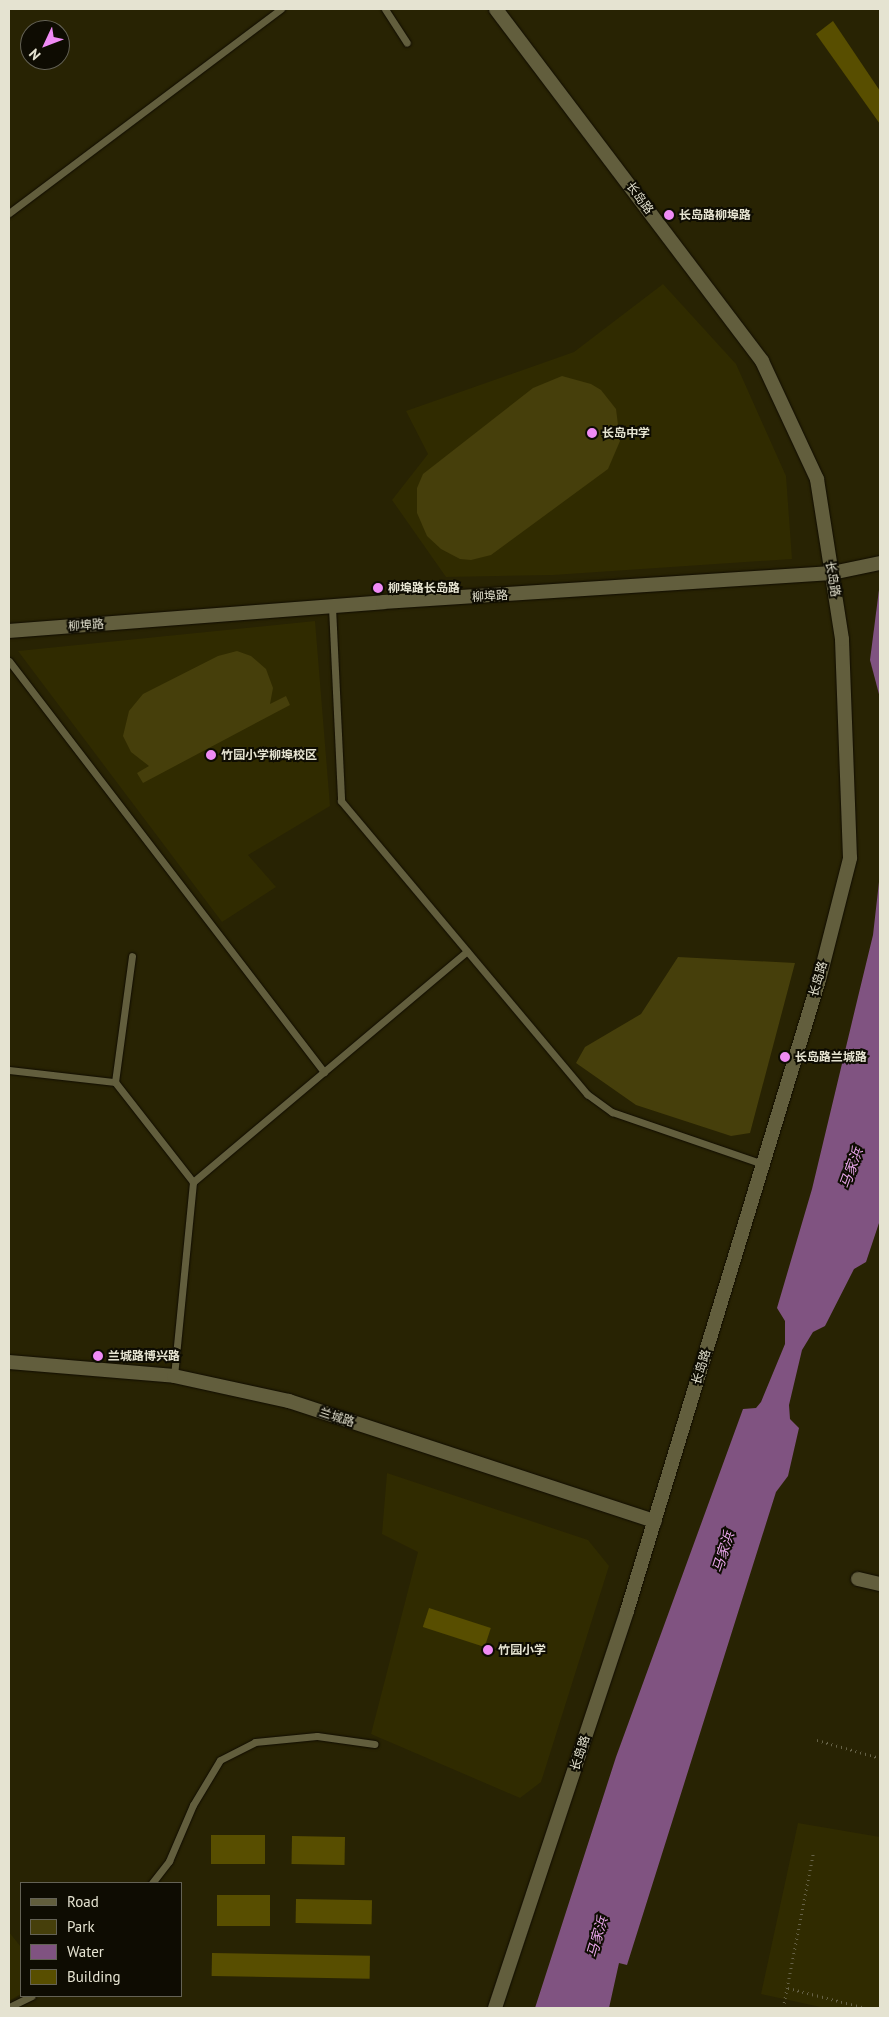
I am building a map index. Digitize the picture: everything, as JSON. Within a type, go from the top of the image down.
[{"type":"street","name":"长岛路","points":[[495,2008],[655,1521],[819,980],[850,858],[842,639],[817,479],[762,361],[496,9]]},
{"type":"street","name":"柳埠路","points":[[9,631],[332,606],[832,573],[880,563]]},
{"type":"street","name":"兰城路","points":[[9,1362],[174,1376],[289,1401],[655,1521]]},
{"type":"street","points":[[858,1579],[880,1584]]},
{"type":"lane","points":[[9,213],[281,9]]},
{"type":"lane","points":[[385,9],[407,43]]},
{"type":"lane","points":[[332,606],[342,801],[586,1094],[612,1112],[763,1164]]},
{"type":"lane","points":[[9,661],[324,1072]]},
{"type":"lane","points":[[193,1182],[467,951]]},
{"type":"lane","points":[[115,1082],[132,956]]},
{"type":"lane","points":[[9,1070],[115,1082],[193,1182],[174,1376]]},
{"type":"lane","points":[[153,1882],[169,1861],[193,1805],[220,1760],[255,1742],[317,1736],[374,1744]]},
{"type":"lane","points":[[9,2007],[30,1997]]},
{"type":"path","points":[[817,1740],[880,1758]]},
{"type":"path","points":[[783,2008],[813,1853]]},
{"type":"path","points":[[788,1988],[866,2008]]},
{"type":"shaded area","name":"长岛中学","points":[[663,284],[736,364],[786,476],[792,559],[553,575],[446,577],[392,500],[428,454],[406,411],[574,352]]},
{"type":"shaded area","name":"竹园小学柳埠校区","points":[[315,621],[330,806],[248,855],[276,887],[222,922],[18,651]]},
{"type":"shaded area","name":"竹园小学","points":[[387,1473],[588,1540],[609,1566],[541,1782],[520,1798],[371,1734],[418,1552],[382,1534]]},
{"type":"shaded area","points":[[798,1823],[880,1837],[880,2008],[825,2008],[761,1994]]},
{"type":"shaded area","points":[[9,1932],[20,1946],[20,1995],[9,2001]]},
{"type":"green space","points":[[562,376],[591,384],[601,390],[616,409],[620,441],[608,469],[491,555],[471,560],[460,559],[441,549],[427,536],[417,513],[417,488],[423,474],[533,388]]},
{"type":"green space","points":[[237,651],[251,656],[266,669],[273,688],[270,704],[286,696],[290,705],[143,783],[137,773],[149,766],[131,752],[123,736],[129,711],[143,694],[218,656]]},
{"type":"green space","points":[[678,957],[795,963],[750,1133],[731,1136],[636,1105],[576,1063],[585,1047],[641,1014]]},
{"type":"water","points":[[880,582],[880,698],[870,660]]},
{"type":"water","name":"马家浜","points":[[880,873],[880,1220],[866,1262],[854,1269],[825,1326],[813,1332],[802,1350],[789,1405],[790,1419],[799,1428],[788,1476],[776,1492],[627,1965],[619,1963],[609,2008],[535,2008],[616,1757],[743,1409],[756,1408],[761,1402],[785,1344],[785,1321],[777,1308],[812,1189],[873,935]]},
{"type":"building","points":[[833,21],[880,91],[880,124],[816,34]]},
{"type":"building","points":[[429,1608],[491,1628],[485,1647],[423,1627]]},
{"type":"building","points":[[211,1835],[265,1835],[265,1864],[211,1864]]},
{"type":"building","points":[[292,1836],[345,1837],[345,1865],[292,1864]]},
{"type":"building","points":[[217,1895],[270,1895],[270,1926],[217,1926]]},
{"type":"building","points":[[296,1899],[372,1900],[372,1924],[296,1923]]},
{"type":"building","points":[[212,1953],[370,1956],[370,1979],[212,1976]]},
{"type":"place","name":"长岛路柳埠路","points":[[669,215]]},
{"type":"place","name":"长岛中学","points":[[592,433]]},
{"type":"place","name":"柳埠路长岛路","points":[[378,588]]},
{"type":"place","name":"竹园小学柳埠校区","points":[[211,755]]},
{"type":"place","name":"长岛路兰城路","points":[[785,1057]]},
{"type":"place","name":"兰城路博兴路","points":[[98,1356]]},
{"type":"place","name":"竹园小学","points":[[488,1650]]}]
